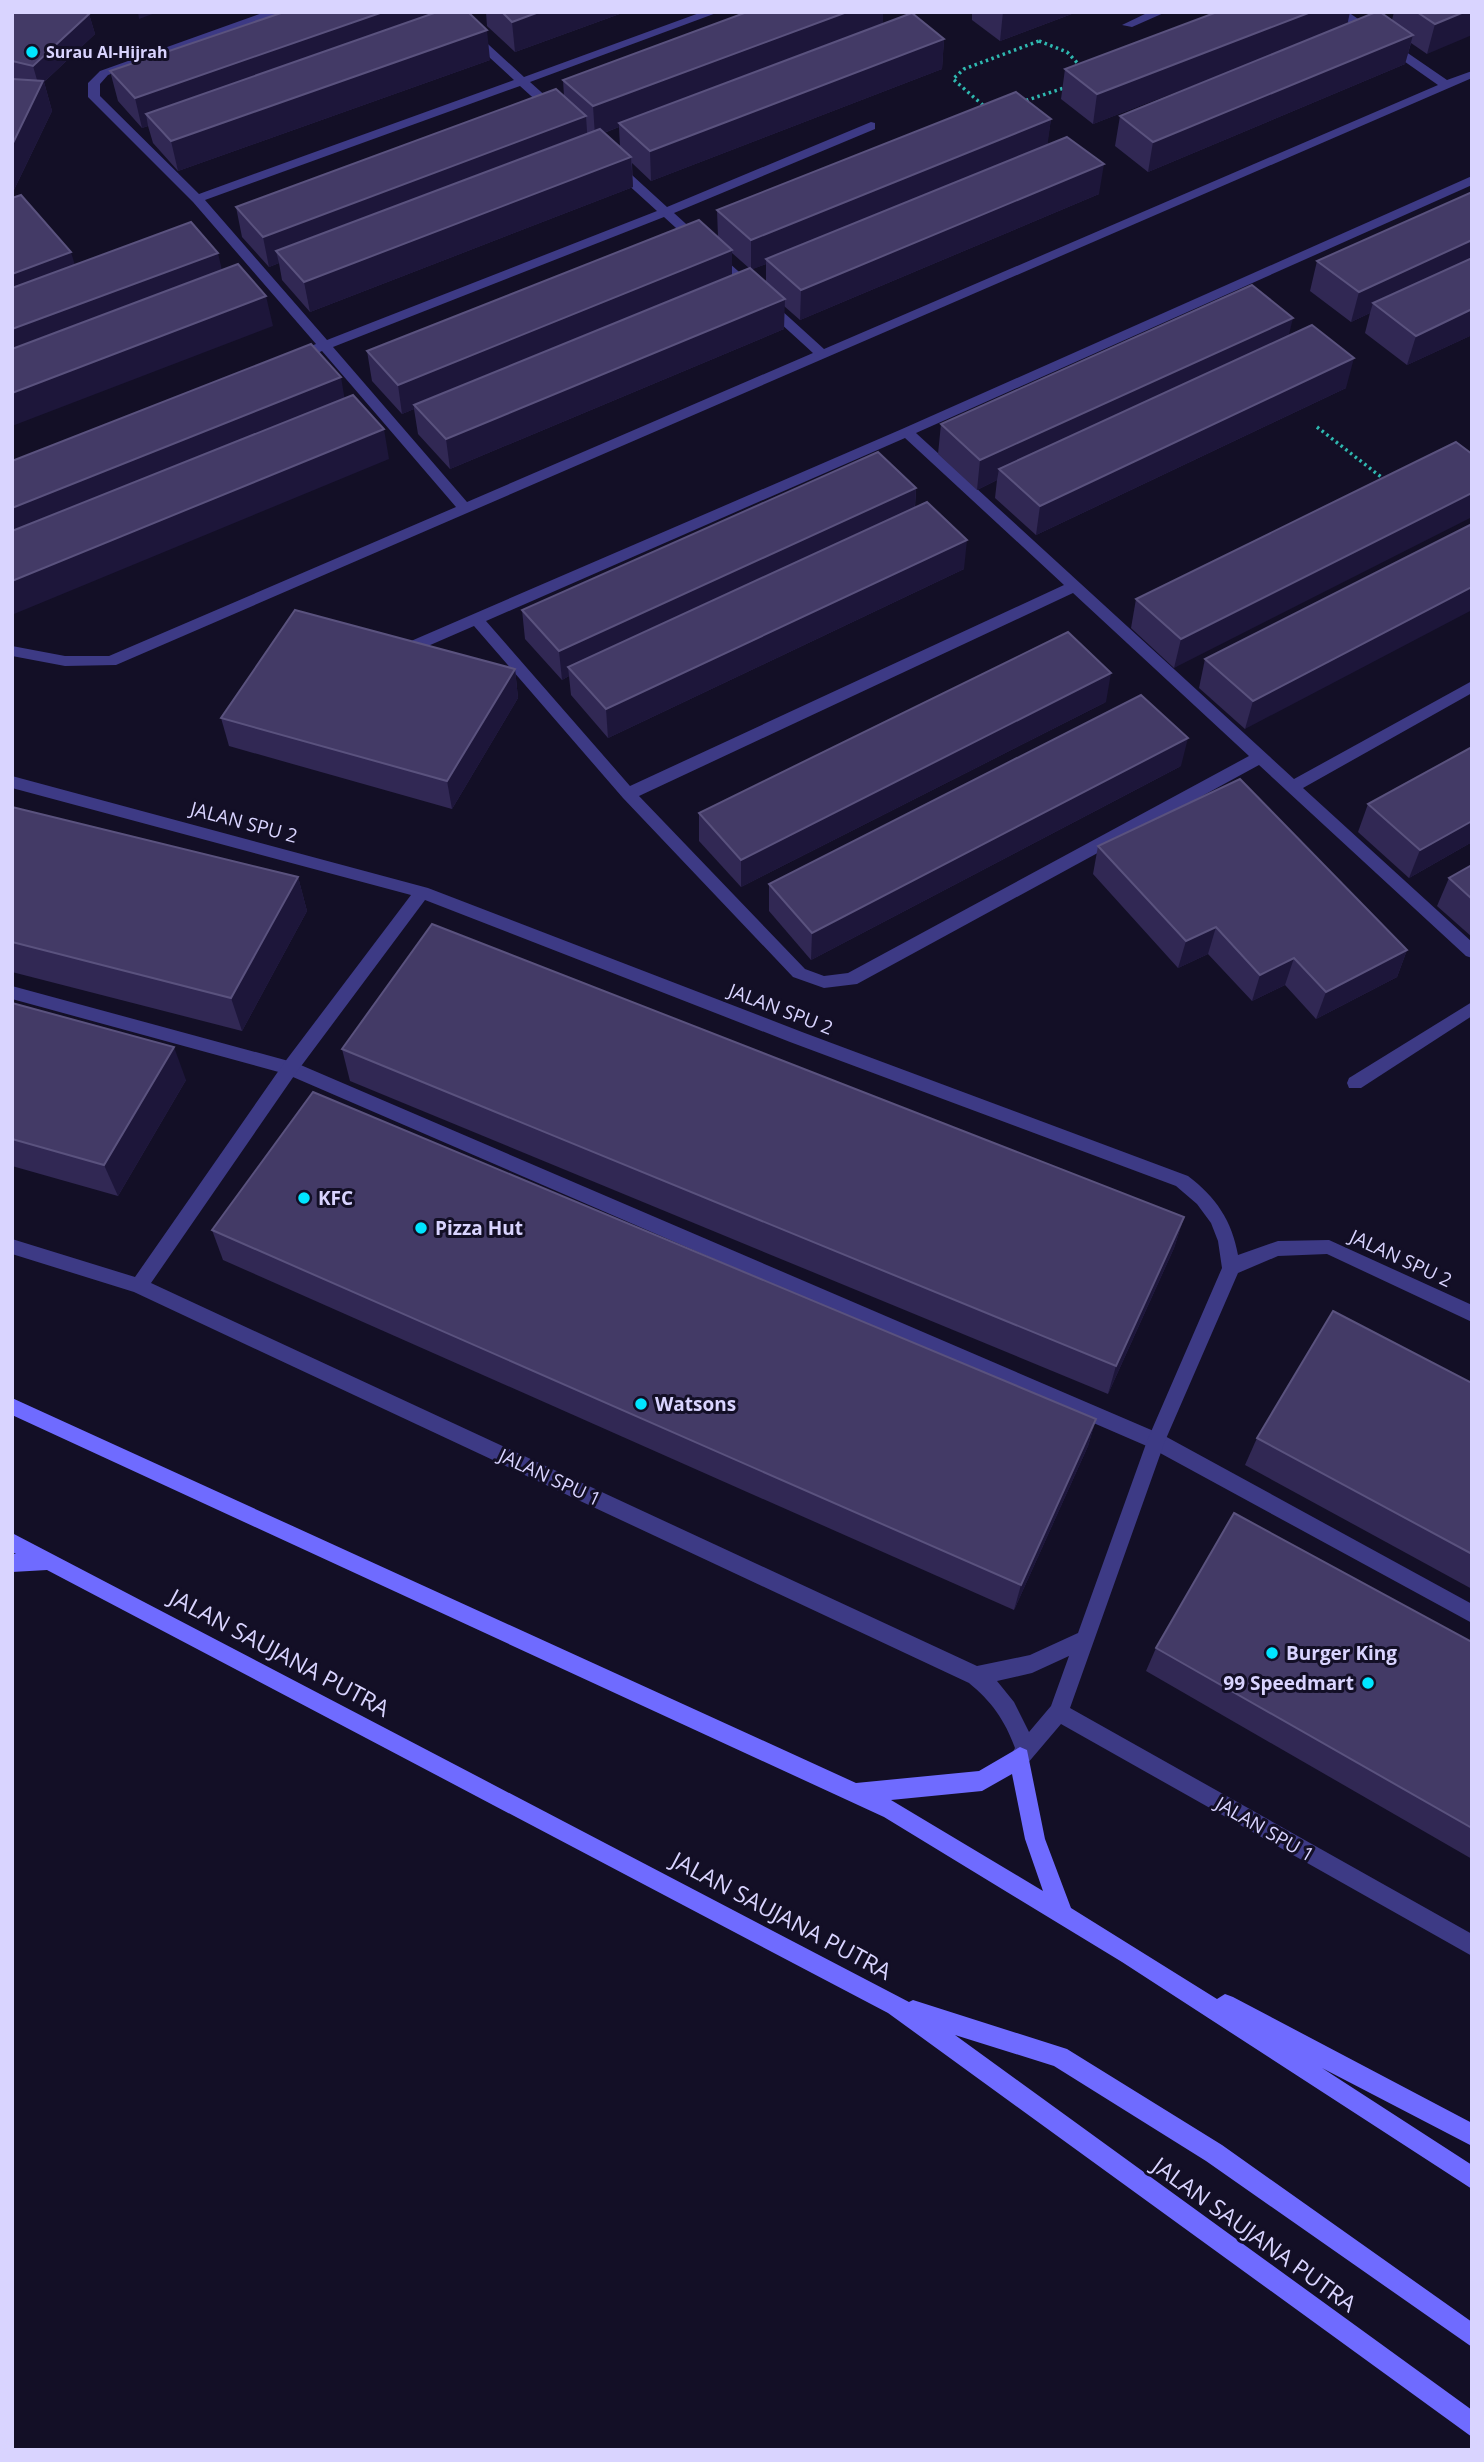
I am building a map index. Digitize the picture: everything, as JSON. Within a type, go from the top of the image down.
[{"type":"main road","points":[[12,1406],[891,1810],[1129,1955],[1472,2178]]},
{"type":"main road","name":"JALAN SAUJANA PUTRA","points":[[12,1542],[896,2005],[1472,2425]]},
{"type":"main road","points":[[12,1563],[52,1561]]},
{"type":"main road","points":[[854,1793],[982,1781],[1023,1754]]},
{"type":"main road","points":[[1023,1754],[1024,1802],[1035,1849],[1064,1916]]},
{"type":"main road","points":[[1129,1955],[1472,2135]]},
{"type":"main road","points":[[896,2005],[1059,2057],[1214,2152],[1472,2336]]},
{"type":"street","points":[[277,12],[104,73],[94,83],[94,97],[197,199],[465,508]]},
{"type":"street","points":[[446,12],[564,120]]},
{"type":"street","points":[[197,199],[713,12]]},
{"type":"street","points":[[1128,24],[1160,12]]},
{"type":"street","points":[[1340,12],[1446,85]]},
{"type":"street","points":[[12,652],[65,661],[111,661],[1472,74]]},
{"type":"street","points":[[285,361],[665,212],[871,126]]},
{"type":"street","points":[[604,156],[822,354]]},
{"type":"street","points":[[416,645],[907,432],[1472,180]]},
{"type":"street","points":[[907,432],[1072,587],[1472,952]]},
{"type":"street","points":[[628,794],[1072,587]]},
{"type":"street","name":"JALAN SPU 2","points":[[477,620],[628,794],[799,973],[824,982],[851,979],[1260,757]]},
{"type":"street","points":[[1292,787],[1472,686]]},
{"type":"street","name":"JALAN SPU 2","points":[[12,782],[422,892],[796,1037],[1182,1181],[1204,1196],[1229,1241],[1231,1268],[1256,1253],[1307,1245],[1329,1247],[1472,1314]]},
{"type":"street","points":[[139,1286],[290,1068],[422,892]]},
{"type":"street","points":[[12,992],[290,1068],[1156,1441],[1472,1614]]},
{"type":"street","points":[[1355,1083],[1472,1008]]},
{"type":"street","name":"JALAN SPU 1","points":[[12,1246],[139,1286],[976,1676],[993,1689],[1012,1713],[1023,1754]]},
{"type":"street","points":[[1023,1754],[1059,1712],[1156,1441],[1231,1268]]},
{"type":"street","points":[[976,1676],[1032,1664],[1084,1639]]},
{"type":"street","name":"JALAN SPU 1","points":[[1059,1712],[1472,1946]]},
{"type":"path","points":[[1049,42],[1084,65],[1088,74],[1070,86],[997,110],[985,107],[953,79],[955,74],[988,59],[1027,44],[1049,42]]},
{"type":"path","points":[[1317,427],[1387,482]]},
{"type":"building","points":[[13,12],[89,14],[33,66],[12,61]]},
{"type":"building","points":[[284,12],[383,12],[135,98],[110,71]]},
{"type":"building","points":[[437,12],[468,12],[487,30],[171,141],[146,114]]},
{"type":"building","points":[[502,12],[539,12],[512,22]]},
{"type":"building","points":[[747,12],[847,12],[593,106],[563,80]]},
{"type":"building","points":[[1217,12],[1311,12],[1097,94],[1065,69]]},
{"type":"building","points":[[1380,12],[1413,35],[1153,142],[1120,116]]},
{"type":"building","points":[[1417,12],[1464,12],[1435,24]]},
{"type":"building","points":[[912,13],[944,39],[650,151],[619,123]]},
{"type":"building","points":[[12,79],[43,81],[12,145]]},
{"type":"building","points":[[556,89],[586,116],[263,237],[236,207]]},
{"type":"building","points":[[1016,92],[1051,119],[751,240],[717,210]]},
{"type":"building","points":[[600,129],[631,157],[304,282],[276,251]]},
{"type":"building","points":[[1067,137],[1104,164],[801,290],[766,259]]},
{"type":"building","points":[[1472,192],[1472,240],[1359,292],[1317,261]]},
{"type":"building","points":[[21,195],[71,252],[12,274],[12,198]]},
{"type":"building","points":[[699,220],[732,250],[398,385],[367,351]]},
{"type":"building","points":[[191,222],[218,253],[12,329],[12,288]]},
{"type":"building","points":[[1472,258],[1472,309],[1416,336],[1373,303]]},
{"type":"building","points":[[238,264],[266,296],[12,393],[12,349]]},
{"type":"building","points":[[750,268],[785,299],[446,439],[414,405]]},
{"type":"building","points":[[1252,285],[1293,318],[980,460],[941,424]]},
{"type":"building","points":[[1312,325],[1354,358],[1040,506],[999,469]]},
{"type":"building","points":[[311,344],[341,377],[12,508],[12,461]]},
{"type":"building","points":[[353,395],[384,429],[12,581],[12,531]]},
{"type":"building","points":[[1456,442],[1472,454],[1472,493],[1181,639],[1136,599]]},
{"type":"building","points":[[878,452],[916,488],[559,651],[522,610]]},
{"type":"building","points":[[927,502],[967,540],[606,709],[568,667]]},
{"type":"building","points":[[1472,524],[1472,587],[1253,701],[1205,659]]},
{"type":"building","points":[[295,610],[515,669],[447,781],[221,718]]},
{"type":"building","points":[[1068,632],[1111,673],[741,860],[699,813]]},
{"type":"building","points":[[1141,695],[1188,738],[812,933],[769,884]]},
{"type":"building","points":[[1472,747],[1472,821],[1420,850],[1368,804]]},
{"type":"building","points":[[1240,779],[1407,950],[1326,992],[1294,958],[1260,975],[1216,927],[1186,941],[1098,846]]},
{"type":"building","points":[[12,807],[298,877],[231,998],[12,942]]},
{"type":"building","points":[[1472,865],[1472,899],[1449,878]]},
{"type":"building","points":[[432,924],[1184,1217],[1116,1366],[342,1049]]},
{"type":"building","points":[[12,1003],[174,1047],[104,1165],[12,1139]]},
{"type":"building","points":[[313,1092],[1096,1419],[1021,1585],[212,1230]]},
{"type":"building","points":[[1333,1311],[1472,1383],[1472,1554],[1257,1438]]},
{"type":"building","points":[[1234,1513],[1472,1642],[1472,1828],[1156,1648]]},
{"type":"place","name":"Surau Al-Hijrah","points":[[32,52]]},
{"type":"place","name":"KFC","points":[[304,1198]]},
{"type":"place","name":"Pizza Hut","points":[[421,1228]]},
{"type":"place","name":"Watsons","points":[[641,1404]]},
{"type":"place","name":"Burger King","points":[[1272,1653]]},
{"type":"place","name":"99 Speedmart","points":[[1368,1683]]}]
